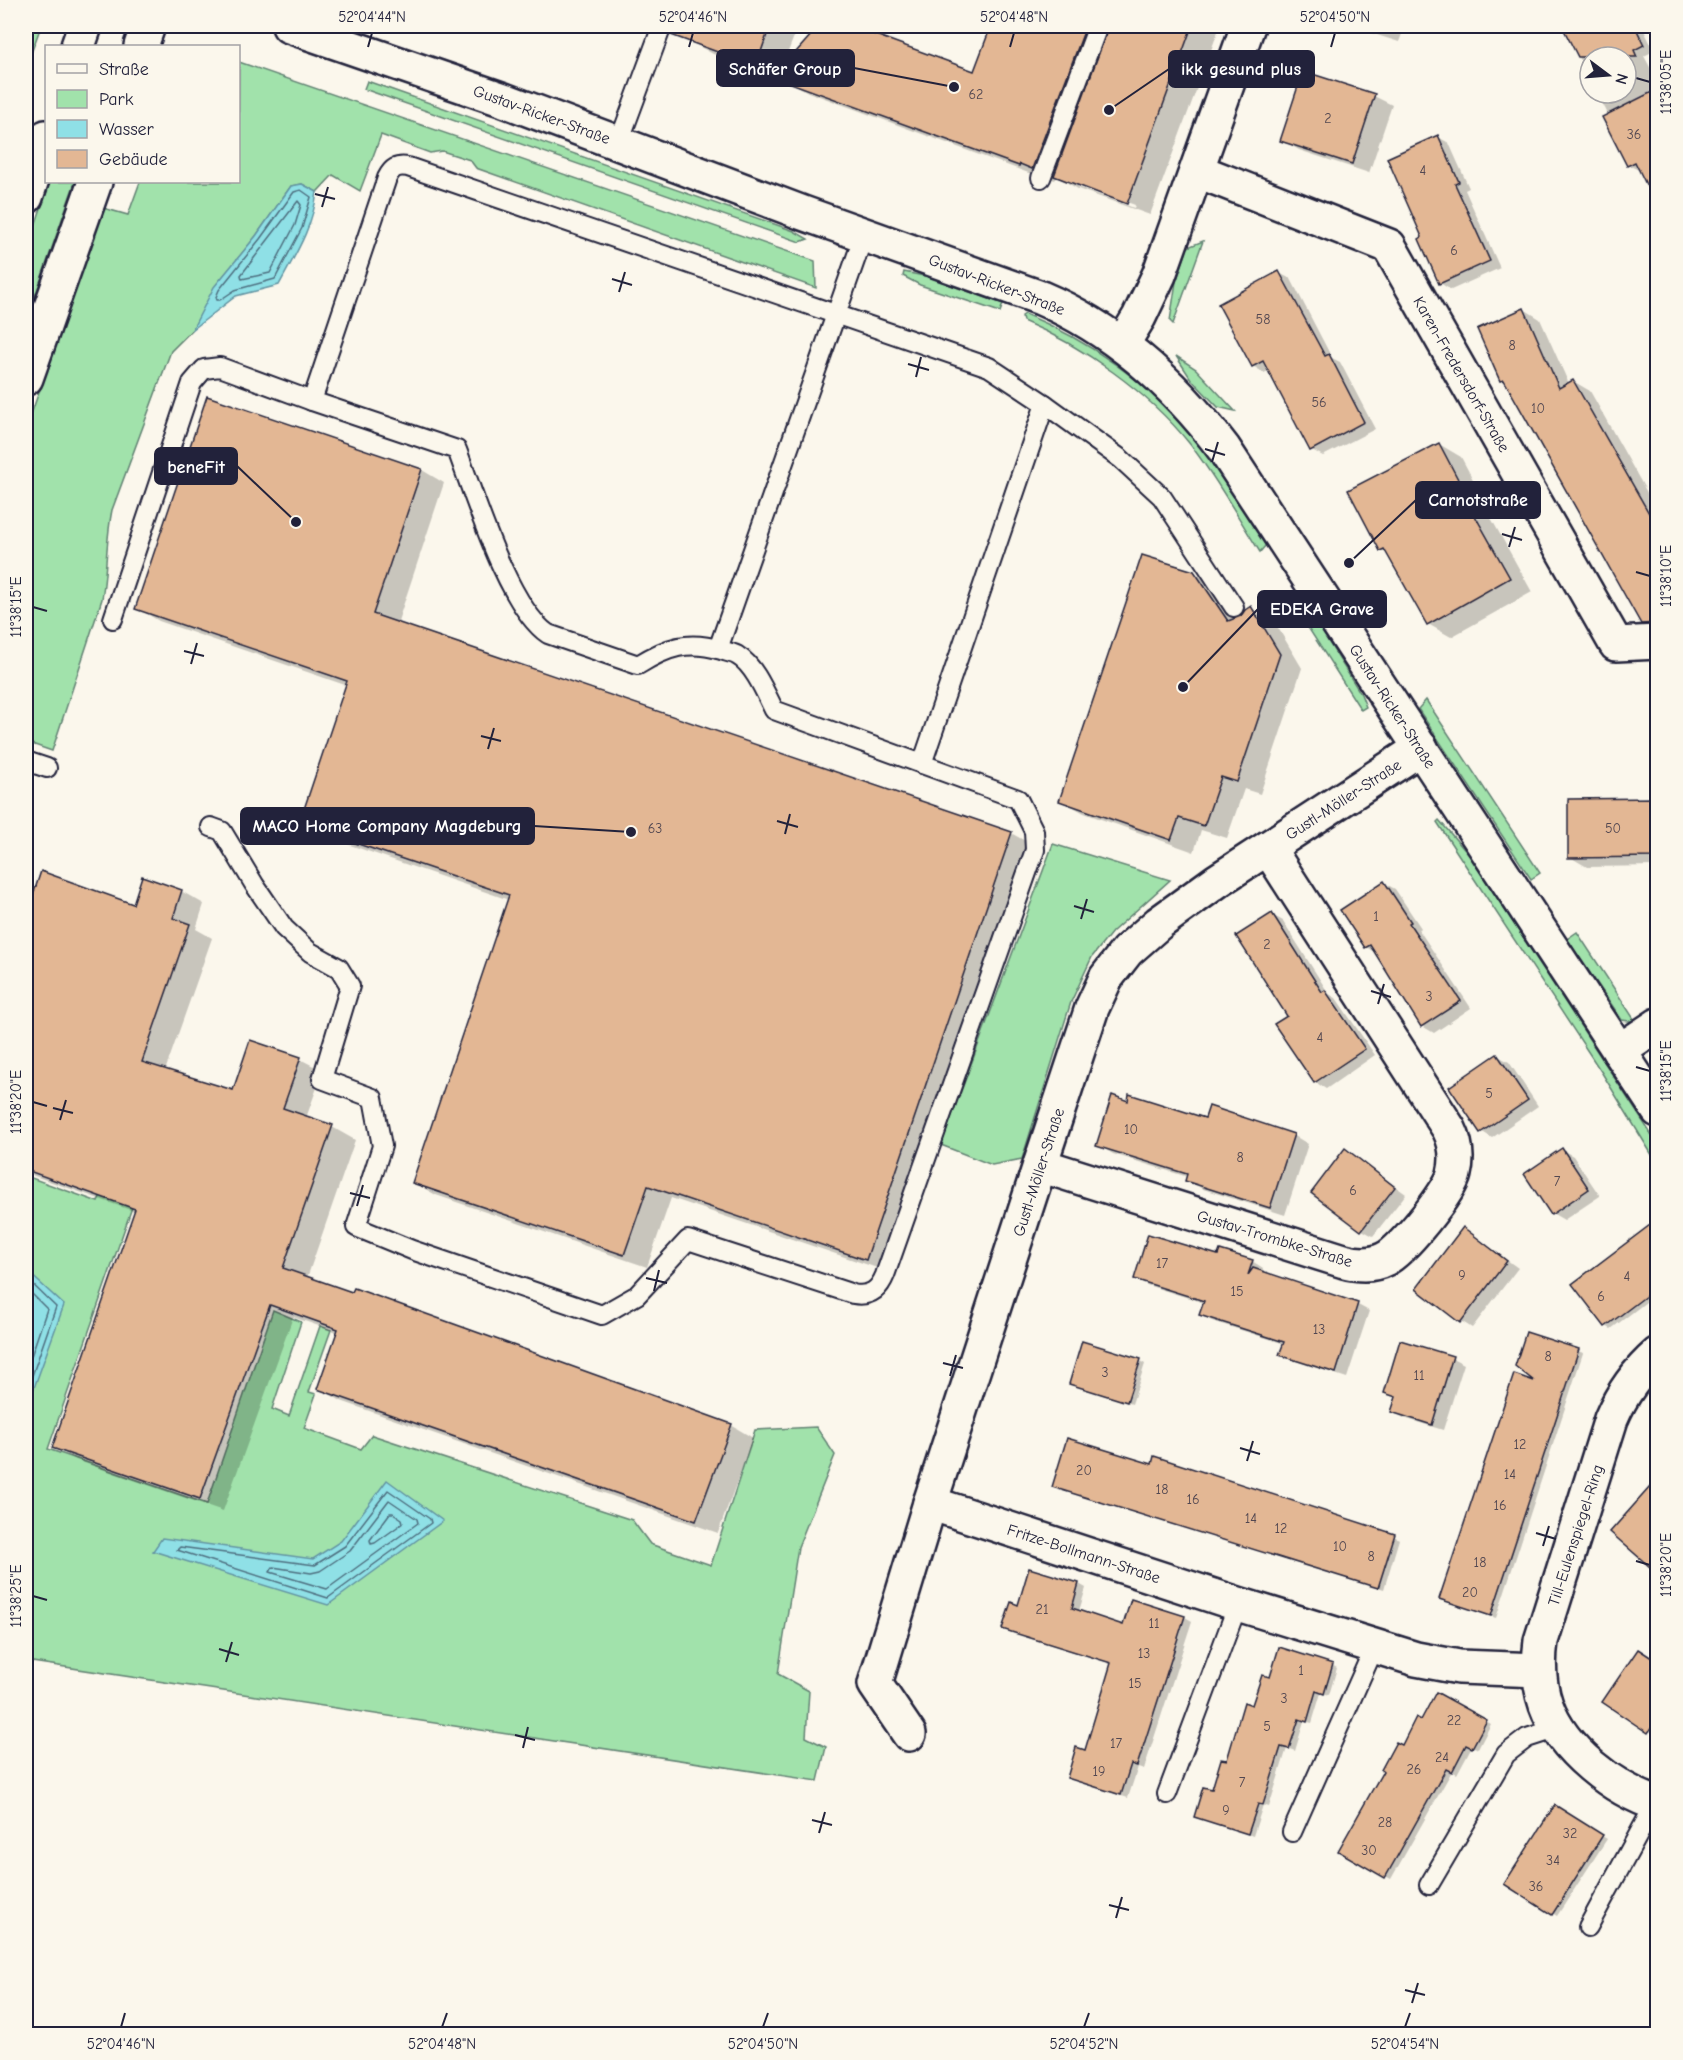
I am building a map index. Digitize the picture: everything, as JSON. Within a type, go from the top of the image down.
[{"type":"street","points":[[78,45],[86,26]]},
{"type":"street","points":[[141,45],[148,26]]},
{"type":"street","name":"Gustav-Ricker-Straße","points":[[289,26],[619,142],[864,235],[1041,298],[1076,315],[1122,345],[1180,396],[1202,419],[1224,449],[1658,1110]]},
{"type":"street","points":[[1122,345],[1132,331],[1151,292],[1198,171],[1248,26]]},
{"type":"street","points":[[26,197],[45,140]]},
{"type":"street","name":"Karen-Fredersdorf-Straße","points":[[1198,171],[1389,246],[1616,644],[1658,642]]},
{"type":"street","points":[[26,378],[95,183]]},
{"type":"street","name":"Gustl-Möller-Straße","points":[[909,1734],[875,1684],[930,1503],[1040,1165],[1092,1008],[1111,970],[1127,951],[1159,923],[1217,881],[1421,748]]},
{"type":"street","name":"Gustav-Trombke-Straße","points":[[1040,1165],[1344,1261],[1360,1264],[1378,1262],[1399,1250],[1447,1190],[1454,1174],[1457,1156],[1453,1136],[1268,848]]},
{"type":"street","points":[[1619,1051],[1658,1025]]},
{"type":"street","name":"Till-Eulenspiegel-Ring","points":[[1656,1804],[1607,1780],[1581,1756],[1558,1728],[1547,1707],[1539,1670],[1541,1641],[1611,1419],[1630,1382],[1658,1354]]},
{"type":"street","name":"Fritze-Bollmann-Straße","points":[[930,1503],[1238,1604],[1416,1659],[1459,1666],[1539,1670]]},
{"type":"lane","points":[[619,142],[662,26]]},
{"type":"lane","points":[[1041,178],[1098,26]]},
{"type":"lane","points":[[312,401],[387,178],[394,168],[401,166],[989,367],[1121,459],[1162,497],[1234,607]]},
{"type":"lane","points":[[718,649],[864,235]]},
{"type":"lane","points":[[113,620],[190,389],[200,372],[209,367],[220,368],[457,450],[506,574],[528,615],[548,633],[638,665],[676,646],[698,644],[740,656],[753,671],[774,710],[1018,799],[1034,831],[1035,849],[885,1275],[877,1289],[873,1293],[863,1295],[688,1240],[637,1294],[602,1315],[412,1250],[356,1227],[382,1146],[373,1098],[322,1078],[350,986],[339,968],[310,952],[284,927],[254,884],[222,831],[211,827]]},
{"type":"lane","points":[[922,764],[1045,404]]},
{"type":"lane","points":[[26,761],[47,768]]},
{"type":"lane","points":[[1167,1794],[1238,1604]]},
{"type":"lane","points":[[1292,1832],[1375,1646]]},
{"type":"lane","points":[[1429,1885],[1506,1754],[1527,1738],[1558,1728]]},
{"type":"lane","name":"Till-Eulenspiegel-Ring","points":[[1588,1927],[1656,1804]]},
{"type":"green space","points":[[30,26],[41,26],[26,67],[26,39]]},
{"type":"green space","points":[[240,62],[815,261],[816,288],[476,168],[470,160],[442,151],[430,153],[381,135],[360,191],[333,175],[317,192],[302,184],[291,186],[256,236],[217,284],[192,330],[171,351],[112,510],[102,599],[52,751],[26,742],[26,429],[103,208],[128,215],[140,183],[240,183]]},
{"type":"green space","points":[[367,81],[794,231],[808,239],[800,242],[364,89]]},
{"type":"green space","points":[[50,183],[75,183],[26,322],[26,252]]},
{"type":"green space","points":[[1203,241],[1173,324],[1170,321],[1176,282],[1188,247]]},
{"type":"green space","points":[[904,272],[929,277],[1003,304],[1000,312],[920,285],[903,276]]},
{"type":"green space","points":[[1025,314],[1094,350],[1116,364],[1156,397],[1212,461],[1266,545],[1260,552],[1208,469],[1173,424],[1113,372],[1068,343],[1023,321],[1022,316]]},
{"type":"green space","points":[[1176,356],[1196,369],[1235,411],[1218,407],[1191,379]]},
{"type":"green space","points":[[1308,609],[1361,694],[1366,707],[1361,710],[1300,615]]},
{"type":"green space","points":[[1426,700],[1540,873],[1531,879],[1418,709]]},
{"type":"green space","points":[[1439,820],[1469,855],[1657,1143],[1657,1163],[1602,1073],[1437,822]]},
{"type":"green space","points":[[1053,844],[1170,880],[1112,932],[1092,957],[1071,1002],[1022,1159],[992,1165],[941,1145]]},
{"type":"green space","points":[[1577,932],[1636,1022],[1622,1020],[1567,939]]},
{"type":"green space","points":[[138,1090],[169,1101],[48,1449],[207,1504],[273,1310],[301,1322],[272,1409],[289,1416],[320,1326],[331,1330],[309,1392],[316,1394],[304,1428],[361,1449],[372,1435],[632,1520],[650,1544],[711,1565],[755,1430],[816,1427],[835,1455],[798,1547],[778,1674],[809,1691],[806,1737],[826,1747],[818,1781],[26,1661],[26,1176],[98,1202]]},
{"type":"water","points":[[302,184],[317,192],[315,205],[302,240],[279,285],[236,296],[192,330],[214,287],[256,236],[291,186]]},
{"type":"water","points":[[26,1270],[64,1305],[26,1410]]},
{"type":"water","points":[[387,1480],[443,1521],[328,1605],[153,1551],[162,1538],[313,1559],[341,1541]]},
{"type":"building","points":[[673,26],[770,26],[756,66],[671,35]]},
{"type":"building","points":[[819,26],[851,26],[974,71],[991,26],[1086,26],[1032,169],[774,77]]},
{"type":"building","points":[[1109,26],[1192,26],[1127,204],[1054,176]]},
{"type":"building","points":[[1562,26],[1635,26],[1644,45],[1638,48],[1638,45],[1578,45],[1578,57]]},
{"type":"building","points":[[1303,71],[1375,94],[1352,164],[1280,141]]},
{"type":"building","points":[[1658,89],[1658,209],[1635,162],[1627,166],[1602,117],[1626,105],[1638,105],[1638,99]]},
{"type":"building","points":[[1438,135],[1459,182],[1455,184],[1490,261],[1439,284],[1419,239],[1422,237],[1387,158]]},
{"type":"building","points":[[1279,271],[1325,356],[1329,354],[1364,422],[1310,451],[1263,361],[1252,367],[1218,304]]},
{"type":"building","points":[[1524,308],[1559,388],[1573,380],[1658,529],[1658,623],[1641,624],[1504,380],[1500,381],[1477,329]]},
{"type":"building","points":[[207,396],[422,469],[373,614],[1012,832],[866,1260],[648,1186],[624,1255],[412,1183],[509,895],[299,824],[347,681],[135,609]]},
{"type":"building","points":[[1439,443],[1471,504],[1469,505],[1510,578],[1427,625],[1384,549],[1380,551],[1348,490]]},
{"type":"building","points":[[1142,555],[1194,571],[1228,621],[1241,616],[1251,606],[1280,654],[1237,782],[1221,777],[1204,826],[1179,818],[1171,840],[1059,801]]},
{"type":"building","points":[[1658,798],[1658,857],[1568,858],[1568,799]]},
{"type":"building","points":[[41,871],[133,904],[142,876],[182,890],[173,918],[190,924],[142,1062],[233,1090],[250,1040],[301,1057],[283,1108],[333,1125],[283,1268],[352,1292],[354,1288],[732,1424],[696,1521],[317,1389],[338,1329],[270,1305],[200,1499],[52,1448],[135,1209],[26,1170],[26,916]]},
{"type":"building","points":[[1384,881],[1461,1001],[1421,1027],[1370,945],[1365,948],[1340,910]]},
{"type":"building","points":[[1272,913],[1322,992],[1325,990],[1365,1049],[1314,1083],[1274,1024],[1287,1016],[1236,936]]},
{"type":"building","points":[[1497,1054],[1528,1100],[1480,1133],[1449,1087]]},
{"type":"building","points":[[1129,1094],[1205,1118],[1209,1106],[1294,1134],[1270,1208],[1185,1181],[1187,1174],[1096,1146],[1112,1095],[1128,1101]]},
{"type":"building","points":[[1345,1148],[1395,1187],[1361,1231],[1311,1193]]},
{"type":"building","points":[[1562,1148],[1589,1189],[1551,1215],[1524,1174]]},
{"type":"building","points":[[1658,1219],[1658,1287],[1605,1327],[1572,1284]]},
{"type":"building","points":[[1463,1227],[1507,1261],[1460,1323],[1416,1289]]},
{"type":"building","points":[[1148,1234],[1218,1255],[1220,1250],[1253,1260],[1248,1275],[1253,1268],[1358,1303],[1336,1373],[1279,1355],[1284,1342],[1199,1315],[1204,1301],[1134,1279]]},
{"type":"building","points":[[1526,1332],[1579,1349],[1491,1616],[1439,1599],[1514,1374],[1534,1381],[1515,1366]]},
{"type":"building","points":[[1400,1340],[1453,1356],[1432,1425],[1391,1412],[1396,1397],[1384,1393]]},
{"type":"building","points":[[1082,1341],[1141,1359],[1127,1402],[1069,1384]]},
{"type":"building","points":[[1067,1438],[1152,1464],[1154,1456],[1395,1534],[1378,1588],[1052,1487]]},
{"type":"building","points":[[1658,1478],[1658,1574],[1610,1532]]},
{"type":"building","points":[[1029,1568],[1079,1583],[1072,1608],[1123,1625],[1131,1599],[1185,1616],[1137,1766],[1131,1764],[1121,1795],[1067,1778],[1076,1747],[1085,1750],[1111,1663],[1002,1629],[1011,1602],[1018,1605]]},
{"type":"building","points":[[1279,1647],[1333,1664],[1324,1694],[1316,1691],[1307,1722],[1299,1719],[1289,1749],[1281,1747],[1263,1805],[1258,1804],[1248,1834],[1194,1817],[1203,1787],[1212,1789],[1221,1759],[1227,1760],[1244,1702],[1252,1705],[1262,1675],[1270,1677]]},
{"type":"building","points":[[1638,1649],[1658,1662],[1658,1718],[1648,1733],[1602,1702]]},
{"type":"building","points":[[1436,1692],[1487,1720],[1472,1748],[1466,1745],[1452,1772],[1446,1769],[1385,1878],[1338,1851],[1383,1771],[1381,1770],[1396,1742],[1402,1745],[1416,1717],[1421,1720]]},
{"type":"building","points":[[1555,1805],[1603,1835],[1552,1915],[1504,1884]]},
{"type":"place","name":"Schäfer Group","points":[[954,87]]},
{"type":"place","name":"ikk gesund plus","points":[[1109,110]]},
{"type":"place","name":"beneFit","points":[[296,522]]},
{"type":"place","name":"Carnotstraße","points":[[1349,563]]},
{"type":"place","name":"EDEKA Grave","points":[[1183,687]]},
{"type":"place","name":"MACO Home Company Magdeburg","points":[[631,832]]}]
